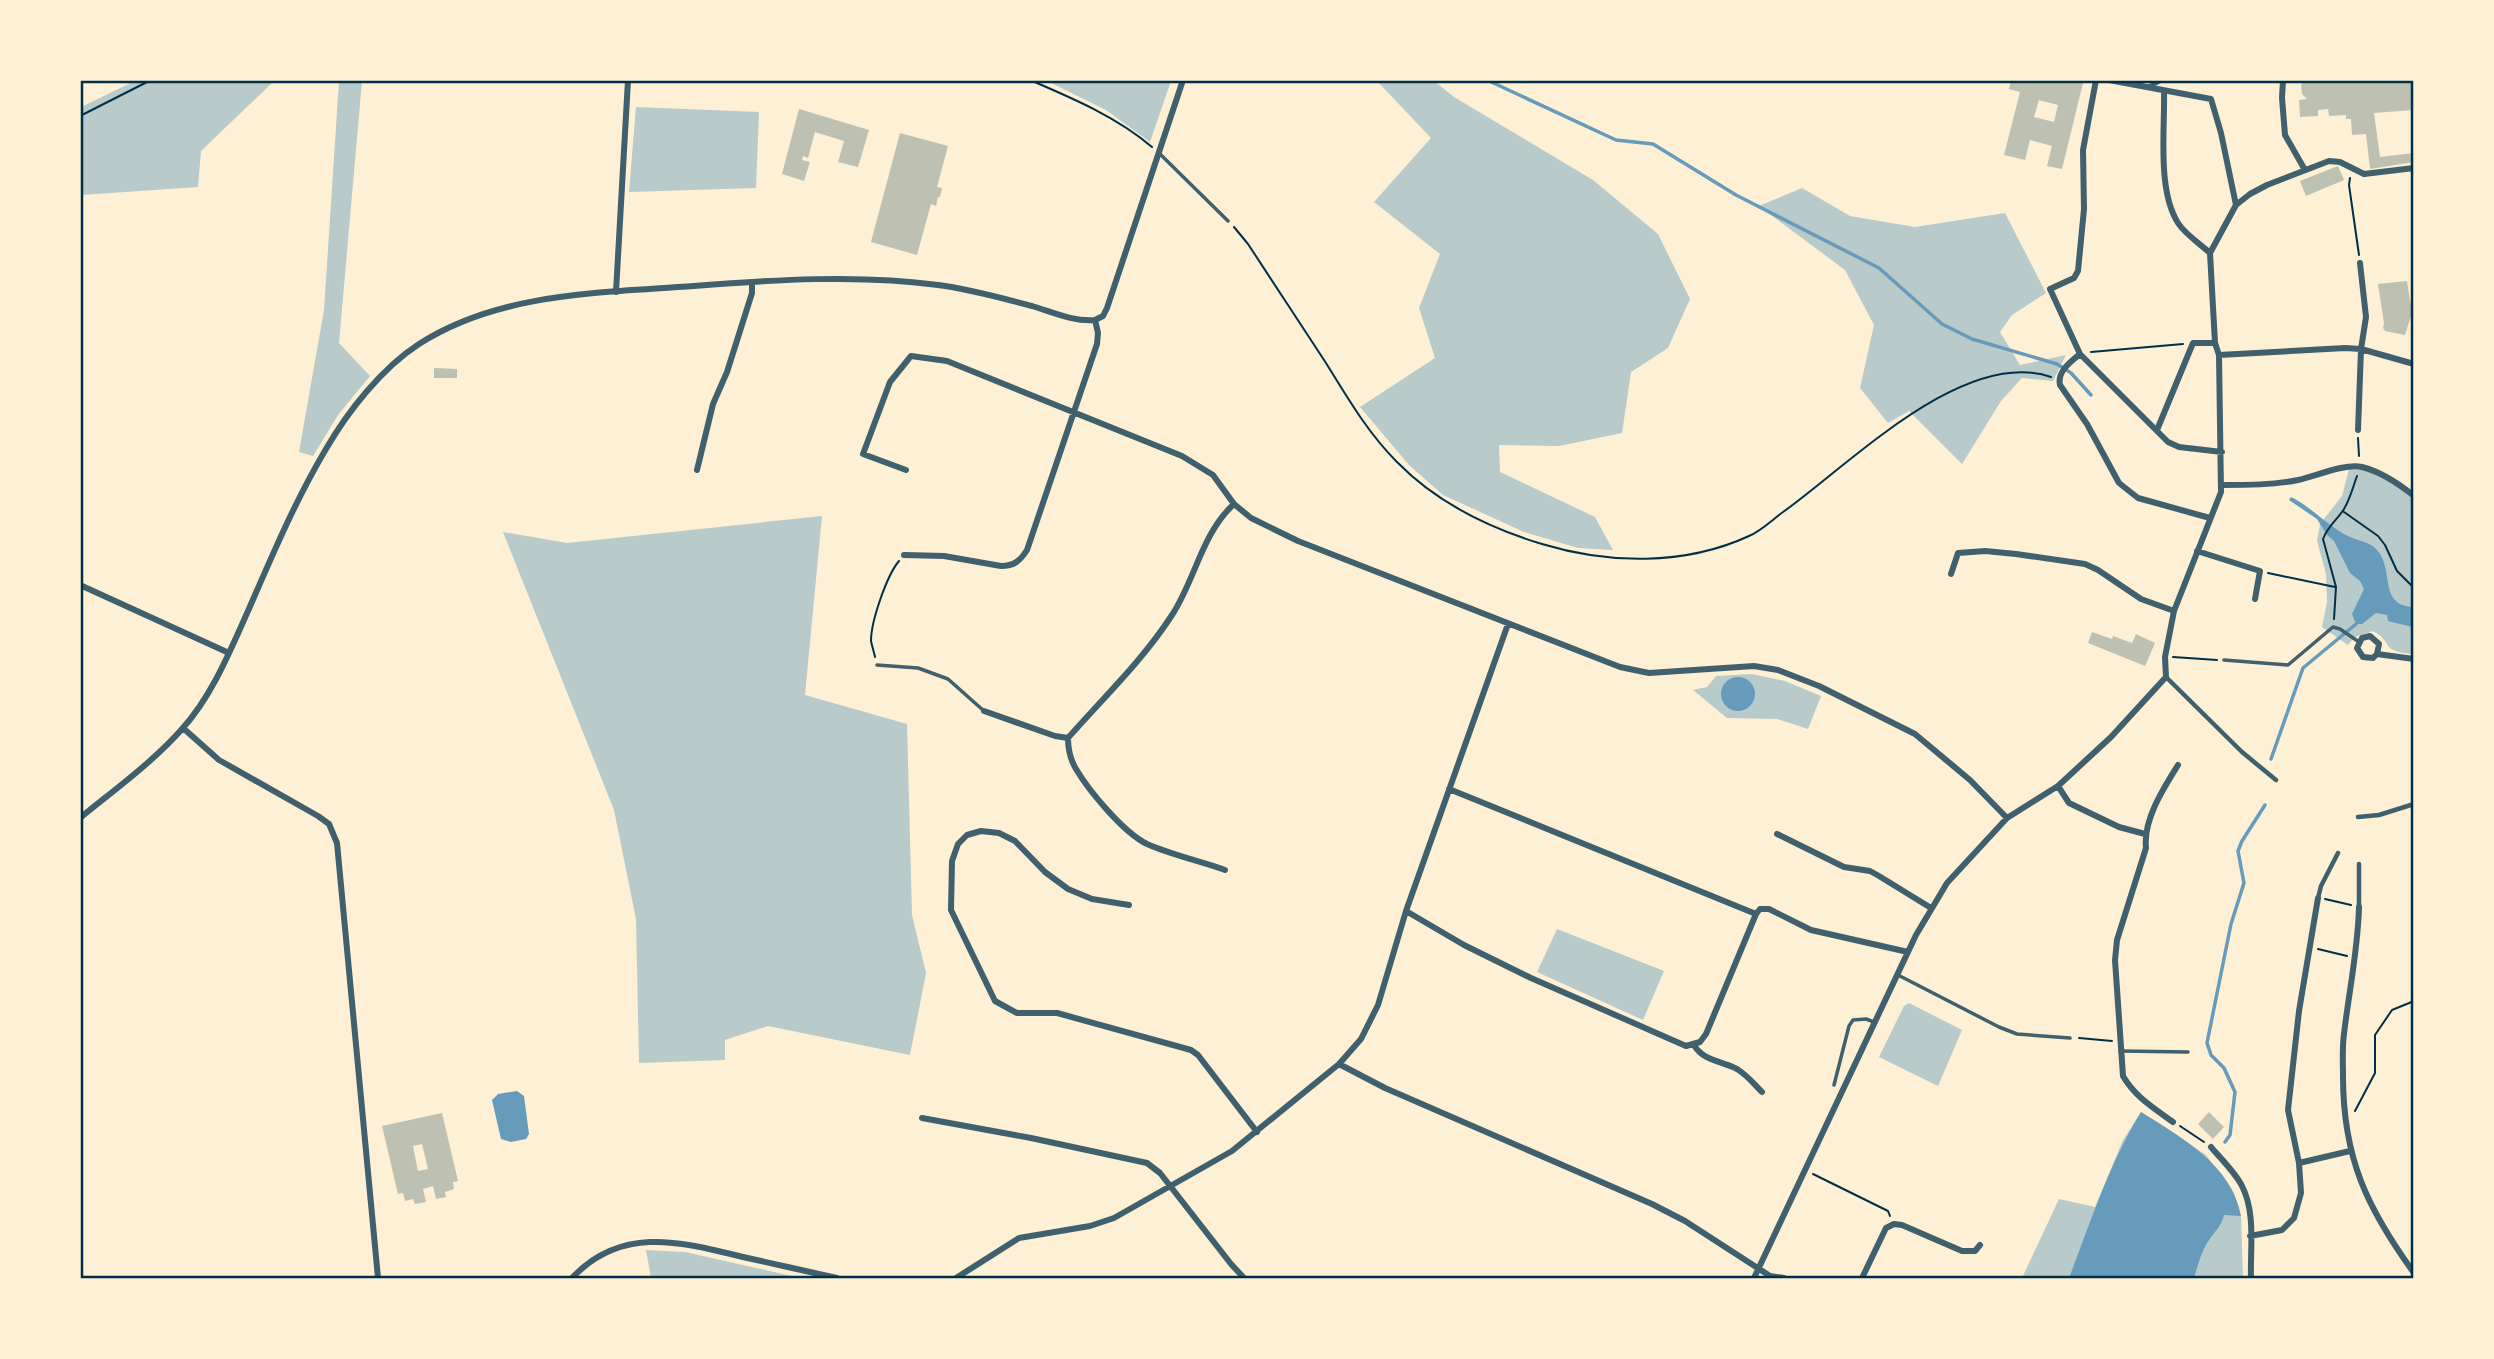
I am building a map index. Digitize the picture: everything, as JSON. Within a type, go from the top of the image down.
[{"type":"street","points":[[616,292],[628,80]]},
{"type":"street","points":[[80,818],[183,729],[200,705],[229,653],[302,490],[340,429],[375,381],[419,344],[495,310],[572,295],[832,280],[940,285],[1004,298],[1079,320],[1094,320],[1103,316],[1107,308],[1183,80]]},
{"type":"street","points":[[2096,80],[2083,150],[2084,218],[2078,271],[2074,278],[2050,289],[2080,354],[2168,442],[2179,447],[2222,452]]},
{"type":"street","points":[[2109,80],[2211,99],[2236,205]]},
{"type":"street","points":[[2146,88],[2162,80]]},
{"type":"street","points":[[2283,80],[2285,135],[2305,170]]},
{"type":"street","points":[[2165,92],[2165,174],[2168,203],[2178,224],[2210,253]]},
{"type":"street","points":[[2276,780],[2242,752],[2166,677],[2165,657],[2174,611],[2222,485],[2219,355],[2215,343],[2210,253],[2236,205],[2267,185],[2329,161],[2340,162],[2364,174],[2413,168]]},
{"type":"street","points":[[2358,430],[2361,349],[2366,317],[2360,263]]},
{"type":"street","points":[[697,470],[713,404],[727,372],[752,293],[752,283]]},
{"type":"street","points":[[904,555],[944,556],[1001,566],[1011,566],[1020,560],[1027,550],[1098,338],[1094,320]]},
{"type":"street","points":[[2158,430],[2193,343],[2215,343]]},
{"type":"street","points":[[2219,355],[2344,348],[2361,349],[2413,364]]},
{"type":"street","points":[[2080,354],[2060,376],[2060,385],[2087,424],[2119,483],[2138,498],[2210,518]]},
{"type":"street","points":[[906,470],[863,454],[890,382],[911,356],[947,361],[1182,456],[1213,475],[1234,504],[1251,519],[1298,541],[1620,667],[1649,673],[1754,666],[1778,670],[1819,686],[1915,734],[1961,771],[2007,818]]},
{"type":"street","points":[[2222,485],[2264,485],[2360,466],[2394,480],[2413,496]]},
{"type":"street","points":[[1225,870],[1148,844],[1132,835],[1076,769],[1069,752],[1068,738],[1159,635],[1189,583],[1214,526],[1234,504]]},
{"type":"street","points":[[1951,574],[1958,553],[1984,551],[2085,564],[2141,599],[2174,611]]},
{"type":"street","points":[[2197,551],[2260,571],[2255,598]]},
{"type":"street","points":[[80,585],[229,653]]},
{"type":"street","points":[[956,1279],[1019,1238],[1090,1226],[1114,1218],[1232,1151],[1339,1064],[1361,1039],[1378,1005],[1406,911],[1508,624]]},
{"type":"street","points":[[2377,654],[2379,644],[2376,639],[2365,637],[2359,642],[2359,652],[2363,657],[2377,654],[2413,659]]},
{"type":"street","points":[[1754,1279],[1908,952],[1947,883],[2007,818],[2058,786],[2111,737],[2166,677]]},
{"type":"street","points":[[985,711],[1068,738]]},
{"type":"street","points":[[183,729],[219,760],[329,824],[337,843],[378,1279]]},
{"type":"street","points":[[2173,1122],[2130,1089],[2123,1076],[2115,960],[2117,940],[2144,860],[2145,834],[2164,786],[2178,765]]},
{"type":"street","points":[[2058,786],[2069,803],[2119,827],[2145,834]]},
{"type":"street","points":[[1449,789],[1756,914]]},
{"type":"street","points":[[2358,817],[2379,815],[2413,804]]},
{"type":"street","points":[[1129,905],[1092,898],[1068,889],[1045,872],[1015,841],[999,833],[981,831],[967,835],[958,844],[952,862],[951,910],[995,1001],[1017,1013],[1057,1013],[1191,1050],[1198,1055],[1257,1132]]},
{"type":"street","points":[[1777,834],[1844,867],[1879,876],[1931,908]]},
{"type":"street","points":[[2250,1236],[2282,1230],[2294,1218],[2301,1193],[2299,1163],[2288,1110],[2299,1010],[2321,886],[2339,853]]},
{"type":"street","points":[[2359,864],[2357,958],[2343,1036],[2345,1115],[2350,1151],[2367,1199],[2386,1236],[2413,1274],[2406,1279]]},
{"type":"street","points":[[1406,911],[1464,945],[1531,978],[1686,1046],[1700,1042],[1706,1034],[1760,909],[1769,909],[1811,930],[1908,952]]},
{"type":"street","points":[[1694,1045],[1704,1057],[1736,1069],[1762,1092]]},
{"type":"street","points":[[1339,1064],[1385,1088],[1652,1204],[1770,1276],[1784,1279]]},
{"type":"street","points":[[922,1118],[1147,1163],[1171,1186],[1244,1279]]},
{"type":"street","points":[[2211,1147],[2245,1191],[2250,1213],[2251,1279]]},
{"type":"street","points":[[2299,1163],[2350,1151]]},
{"type":"street","points":[[1862,1279],[1886,1228],[1894,1224],[1962,1251],[1975,1251],[1980,1245]]},
{"type":"street","points":[[572,1279],[600,1256],[638,1242],[655,1240],[685,1243],[837,1279]]},
{"type":"lane","points":[[1158,152],[1228,221]]},
{"type":"lane","points":[[2224,660],[2288,665],[2333,627],[2359,642]]},
{"type":"lane","points":[[877,665],[918,668],[948,679],[985,711]]},
{"type":"lane","points":[[1898,975],[2017,1034],[2070,1038]]},
{"type":"lane","points":[[1834,1085],[1849,1026],[1853,1020],[1866,1019],[1876,1023]]},
{"type":"lane","points":[[2120,1051],[2188,1052]]},
{"type":"path","points":[[80,116],[151,80]]},
{"type":"path","points":[[1030,80],[1105,116],[1158,152]]},
{"type":"path","points":[[2351,168],[2349,185],[2360,263]]},
{"type":"path","points":[[1228,221],[1248,244],[1356,411],[1396,461],[1443,500],[1522,538],[1571,553],[1611,559],[1666,558],[1705,551],[1750,536],[1820,486],[1896,423],[1959,387],[2010,372],[2060,376]]},
{"type":"path","points":[[2080,354],[2129,347],[2193,343]]},
{"type":"path","points":[[2333,627],[2336,587],[2323,544],[2324,534],[2330,524],[2343,511],[2378,536],[2398,571],[2413,588]]},
{"type":"path","points":[[877,665],[872,644],[873,627],[892,569],[904,555]]},
{"type":"path","points":[[2260,571],[2336,587]]},
{"type":"path","points":[[2165,657],[2224,660]]},
{"type":"path","points":[[2318,898],[2359,906]]},
{"type":"path","points":[[2311,947],[2357,958]]},
{"type":"path","points":[[2345,1115],[2356,1111],[2375,1073],[2375,1035],[2392,1010],[2413,1001]]},
{"type":"path","points":[[2070,1038],[2120,1042]]},
{"type":"path","points":[[2173,1122],[2211,1147]]},
{"type":"path","points":[[1821,1177],[1888,1211],[1894,1224]]},
{"type":"shaded area","points":[[135,81],[274,81],[201,151],[198,187],[81,195],[81,107]]},
{"type":"shaded area","points":[[339,81],[362,81],[339,343],[370,376],[338,415],[313,456],[299,452],[324,310]]},
{"type":"shaded area","points":[[1047,81],[1171,81],[1150,142],[1106,110]]},
{"type":"shaded area","points":[[1377,81],[1434,81],[1454,97],[1593,180],[1658,234],[1690,299],[1668,348],[1631,372],[1622,433],[1559,446],[1499,445],[1500,472],[1595,517],[1613,550],[1578,548],[1524,532],[1443,495],[1409,465],[1360,407],[1435,358],[1419,308],[1440,254],[1374,202],[1431,138]]},
{"type":"shaded area","points":[[636,107],[759,112],[756,188],[629,192]]},
{"type":"shaded area","points":[[1802,188],[1850,216],[1915,227],[2005,213],[2046,293],[2012,315],[2000,332],[2020,365],[2066,355],[2053,381],[2022,378],[2001,401],[1962,464],[1909,411],[1888,423],[1860,388],[1874,325],[1845,270],[1759,206]]},
{"type":"shaded area","points":[[2349,469],[2375,474],[2391,482],[2413,499],[2413,654],[2391,649],[2380,635],[2373,631],[2355,637],[2348,645],[2322,627],[2327,602],[2326,574],[2317,541],[2320,524],[2342,496]]},
{"type":"shaded area","points":[[822,516],[805,695],[907,724],[912,915],[926,973],[910,1055],[768,1026],[725,1040],[725,1060],[639,1063],[636,919],[614,810],[503,532],[567,543]]},
{"type":"shaded area","points":[[1752,674],[1785,681],[1821,696],[1808,729],[1777,719],[1727,718],[1693,690],[1707,687],[1716,676]]},
{"type":"shaded area","points":[[1557,929],[1664,971],[1643,1020],[1537,972]]},
{"type":"shaded area","points":[[1909,1003],[1962,1030],[1938,1086],[1879,1057],[1904,1006]]},
{"type":"shaded area","points":[[2141,1112],[2206,1155],[2234,1193],[2241,1216],[2243,1278],[2022,1278],[2059,1199],[2095,1207],[2123,1140]]},
{"type":"shaded area","points":[[646,1250],[685,1252],[801,1278],[651,1278]]},
{"type":"water","points":[[2291,497],[2340,532],[2370,544],[2377,550],[2384,562],[2391,595],[2403,605],[2413,607],[2412,627],[2388,621],[2387,615],[2376,613],[2362,624],[2356,624],[2352,614],[2364,589],[2360,581],[2350,573],[2334,541],[2317,519],[2289,500]]},
{"type":"water","points":[[1738,677],[1750,682],[1755,694],[1750,706],[1738,711],[1726,706],[1721,694],[1726,682]]},
{"type":"water","points":[[517,1091],[524,1096],[529,1134],[526,1139],[511,1142],[501,1139],[492,1100],[498,1094]]},
{"type":"water","points":[[2141,1112],[2188,1142],[2216,1167],[2236,1198],[2241,1216],[2224,1215],[2220,1226],[2204,1249],[2194,1278],[2069,1278],[2110,1172]]},
{"type":"building","points":[[2011,80],[2072,80],[2083,83],[2062,169],[2047,166],[2052,146],[2030,140],[2025,160],[2004,155],[2020,92],[2009,89]],"holes":[[[2039,100],[2058,105],[2054,122],[2034,117]]]},
{"type":"building","points":[[2305,80],[2414,80],[2414,110],[2374,113],[2380,157],[2414,153],[2414,162],[2370,169],[2366,134],[2352,135],[2351,119],[2346,119],[2346,115],[2329,116],[2328,109],[2318,110],[2318,116],[2300,117],[2299,100],[2307,99],[2302,94],[2301,85]]},
{"type":"building","points":[[799,109],[869,130],[858,167],[838,162],[844,141],[815,132],[808,158],[803,156],[802,160],[810,162],[804,181],[782,174]]},
{"type":"building","points":[[900,133],[948,146],[937,187],[942,188],[940,197],[936,206],[931,204],[917,255],[871,242]]},
{"type":"building","points":[[2338,166],[2344,180],[2306,196],[2300,181]]},
{"type":"building","points":[[2407,281],[2412,313],[2405,335],[2385,331],[2378,284]]},
{"type":"building","points":[[434,368],[457,369],[457,378],[434,378]]},
{"type":"building","points":[[2092,632],[2132,643],[2136,634],[2155,643],[2145,666],[2088,643]]},
{"type":"building","points":[[2209,1112],[2224,1127],[2213,1139],[2198,1124]]},
{"type":"building","points":[[442,1113],[458,1181],[453,1182],[454,1189],[445,1192],[446,1197],[436,1199],[433,1186],[423,1189],[426,1202],[415,1204],[413,1199],[405,1201],[403,1193],[398,1194],[382,1126]],"holes":[[[422,1144],[428,1169],[418,1171],[413,1146]]]},
{"type":"waterway","points":[[1487,80],[1616,140],[1653,144],[1736,195],[1879,268],[1942,324],[1972,339],[2057,364],[2071,373],[2091,395]]},
{"type":"waterway","points":[[2271,759],[2303,668],[2356,624]]},
{"type":"waterway","points":[[2225,1142],[2230,1135],[2235,1092],[2224,1068],[2211,1055],[2207,1043],[2231,924],[2244,883],[2238,851],[2265,805]]}]
